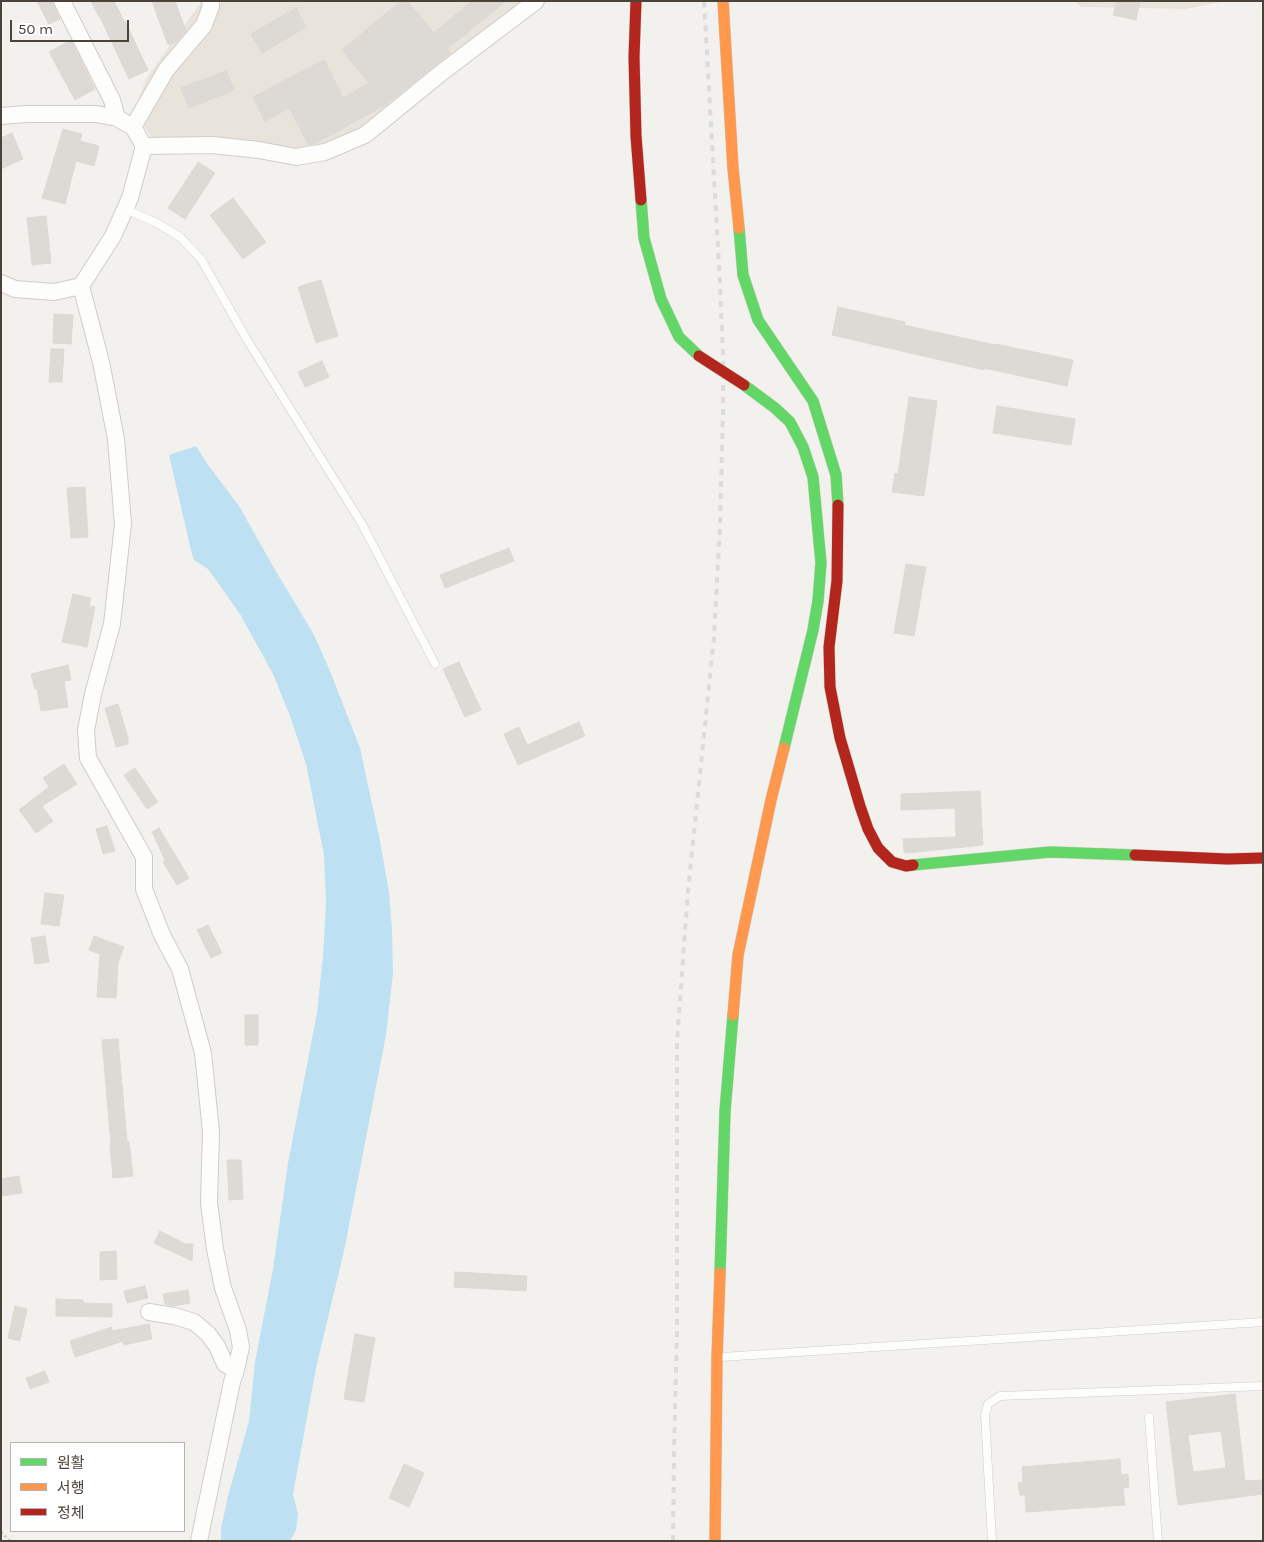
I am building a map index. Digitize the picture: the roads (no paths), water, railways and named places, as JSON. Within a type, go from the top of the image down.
[{"type":"main road","points":[[636,1],[634,57],[636,136],[644,238],[661,300],[679,336],[699,356],[744,385],[775,408],[790,422],[803,447],[813,477],[821,563],[818,601],[801,680],[771,800],[738,955],[725,1111],[717,1358],[715,1541]]},
{"type":"main road","points":[[723,1],[733,168],[743,275],[758,320],[813,401],[836,475],[838,500],[837,581],[829,647],[830,687],[840,738],[862,814],[878,848],[892,862],[906,866],[1050,852],[1227,859],[1263,858]]},
{"type":"street","points":[[62,1],[112,100],[117,118]]},
{"type":"street","points":[[133,127],[166,70],[204,25],[211,6],[210,1]]},
{"type":"street","points":[[144,146],[212,145],[259,150],[296,157],[325,152],[365,135],[441,73],[536,1]]},
{"type":"street","points":[[1,116],[96,114],[117,118],[133,127],[144,146],[130,198],[113,236],[81,286],[54,292],[15,289],[1,283]]},
{"type":"street","points":[[81,286],[101,362],[116,439],[123,524],[112,624],[93,694],[86,730],[88,758],[144,857],[144,889],[162,935],[180,969],[203,1053],[211,1132],[210,1203],[215,1250],[223,1288],[238,1330],[241,1346],[200,1541]]},
{"type":"street","points":[[813,477],[836,475]]},
{"type":"street","points":[[149,1312],[174,1316],[194,1322],[208,1334],[217,1346],[225,1364],[236,1370]]},
{"type":"lane","points":[[125,209],[157,223],[180,238],[201,259],[246,338],[362,524],[435,664]]},
{"type":"lane","points":[[717,1358],[1263,1322]]},
{"type":"lane","points":[[992,1541],[985,1416],[988,1404],[1000,1396],[1263,1386]]},
{"type":"lane","points":[[1149,1417],[1158,1541]]},
{"type":"water","points":[[196,446],[239,506],[314,635],[330,671],[360,748],[389,892],[393,973],[386,1035],[344,1251],[316,1368],[293,1494],[298,1514],[296,1530],[290,1541],[221,1541],[221,1529],[228,1496],[249,1421],[255,1362],[273,1269],[288,1163],[317,1013],[326,903],[324,855],[306,764],[290,716],[273,674],[240,614],[208,569],[194,560],[169,455]]},
{"type":"railway","points":[[673,1541],[677,1332],[677,1042],[688,891],[714,637],[720,526],[723,411],[720,283],[704,1]]}]
